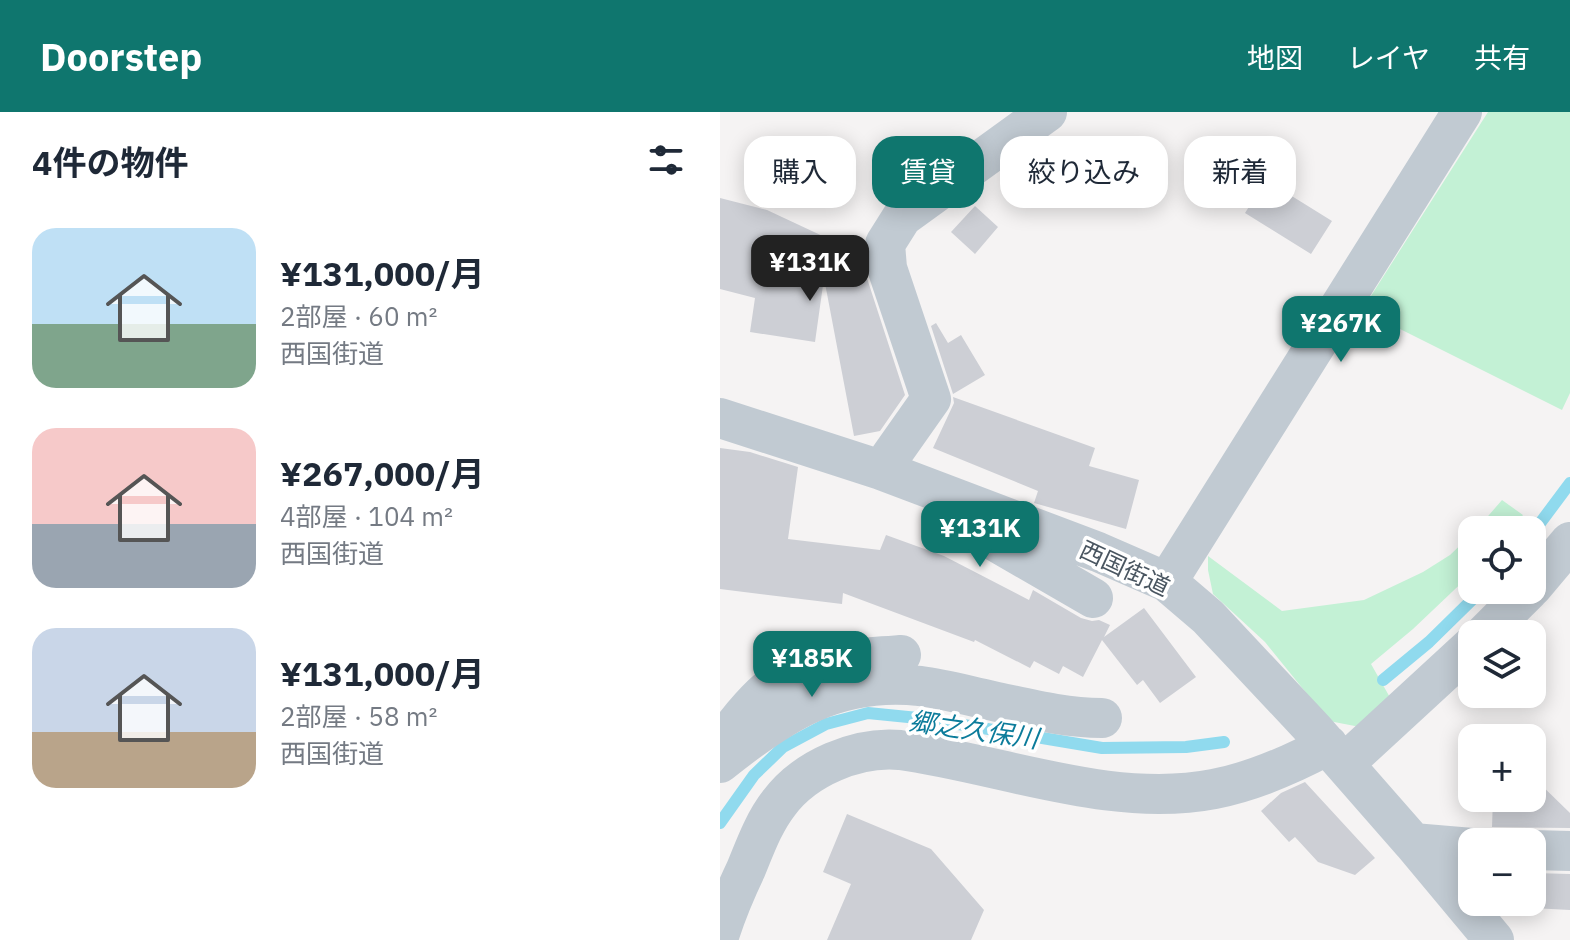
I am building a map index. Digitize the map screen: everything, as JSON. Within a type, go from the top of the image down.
[{"type":"street","points":[[1047,112],[902,217],[885,244],[887,268],[931,399],[896,476],[942,510],[1093,598]]},
{"type":"street","points":[[1167,582],[1462,112]]},
{"type":"street","name":"西国街道","points":[[720,418],[896,476],[1098,552],[1167,582],[1208,617],[1336,754],[1494,940]]},
{"type":"street","points":[[1546,567],[1565,539]]},
{"type":"street","points":[[1499,620],[1516,604]]},
{"type":"street","points":[[720,744],[776,683],[809,666],[901,655],[880,686]]},
{"type":"street","points":[[720,933],[760,835],[777,805],[811,774],[851,756],[874,749],[900,750],[1096,788],[1153,794],[1201,791],[1244,782],[1291,765],[1336,754],[1458,657]]},
{"type":"street","points":[[720,763],[755,733],[809,702],[844,691],[880,686],[921,686],[1049,714],[1102,718]]},
{"type":"street","points":[[1413,843],[1458,847]]},
{"type":"street","points":[[1546,850],[1570,851]]},
{"type":"green space","points":[[1488,112],[1570,112],[1570,393],[1562,410],[1362,310]]},
{"type":"green space","points":[[1502,500],[1523,515],[1522,516],[1488,516]]},
{"type":"green space","points":[[1458,547],[1458,586],[1371,664],[1392,701],[1360,727],[1329,721],[1265,642],[1213,594],[1208,570],[1208,556],[1282,611],[1364,600],[1423,572]]},
{"type":"building","points":[[720,198],[744,204],[744,208],[767,210],[829,239],[826,264],[820,278],[864,269],[905,395],[880,431],[854,436],[824,278],[815,342],[750,332],[755,298],[720,289]]},
{"type":"building","points":[[1296,199],[1332,221],[1311,254],[1245,213],[1248,208],[1296,208]]},
{"type":"building","points":[[973,208],[977,208],[998,227],[975,254],[951,232]]},
{"type":"building","points":[[936,323],[948,343],[961,335],[985,375],[953,394],[931,326]]},
{"type":"building","points":[[953,397],[1095,448],[1089,466],[1139,480],[1126,529],[1034,503],[1038,491],[933,448],[954,403]]},
{"type":"building","points":[[720,448],[750,452],[798,467],[788,539],[880,550],[886,535],[944,556],[1029,600],[1033,590],[1081,618],[1110,625],[1104,637],[1144,608],[1196,677],[1160,703],[1143,680],[1137,685],[1102,640],[1083,677],[1063,666],[1059,674],[1034,661],[1030,668],[975,640],[843,593],[842,604],[720,589]]},
{"type":"building","points":[[1305,782],[1375,858],[1355,875],[1318,862],[1295,837],[1289,842],[1261,811],[1281,793]]},
{"type":"building","points":[[1546,790],[1570,813],[1570,828],[1492,827],[1493,812],[1546,812]]},
{"type":"building","points":[[847,814],[931,849],[984,910],[971,940],[827,940],[851,884],[823,872]]},
{"type":"building","points":[[1546,873],[1570,874],[1570,910],[1546,909]]},
{"type":"waterway","name":"郷之久保川","points":[[1545,516],[1570,483]]},
{"type":"waterway","name":"郷之久保川","points":[[1383,680],[1429,642],[1468,604]]},
{"type":"waterway","name":"郷之久保川","points":[[720,823],[754,775],[783,747],[826,724],[868,713],[928,719],[1102,748],[1186,747],[1224,742]]}]
